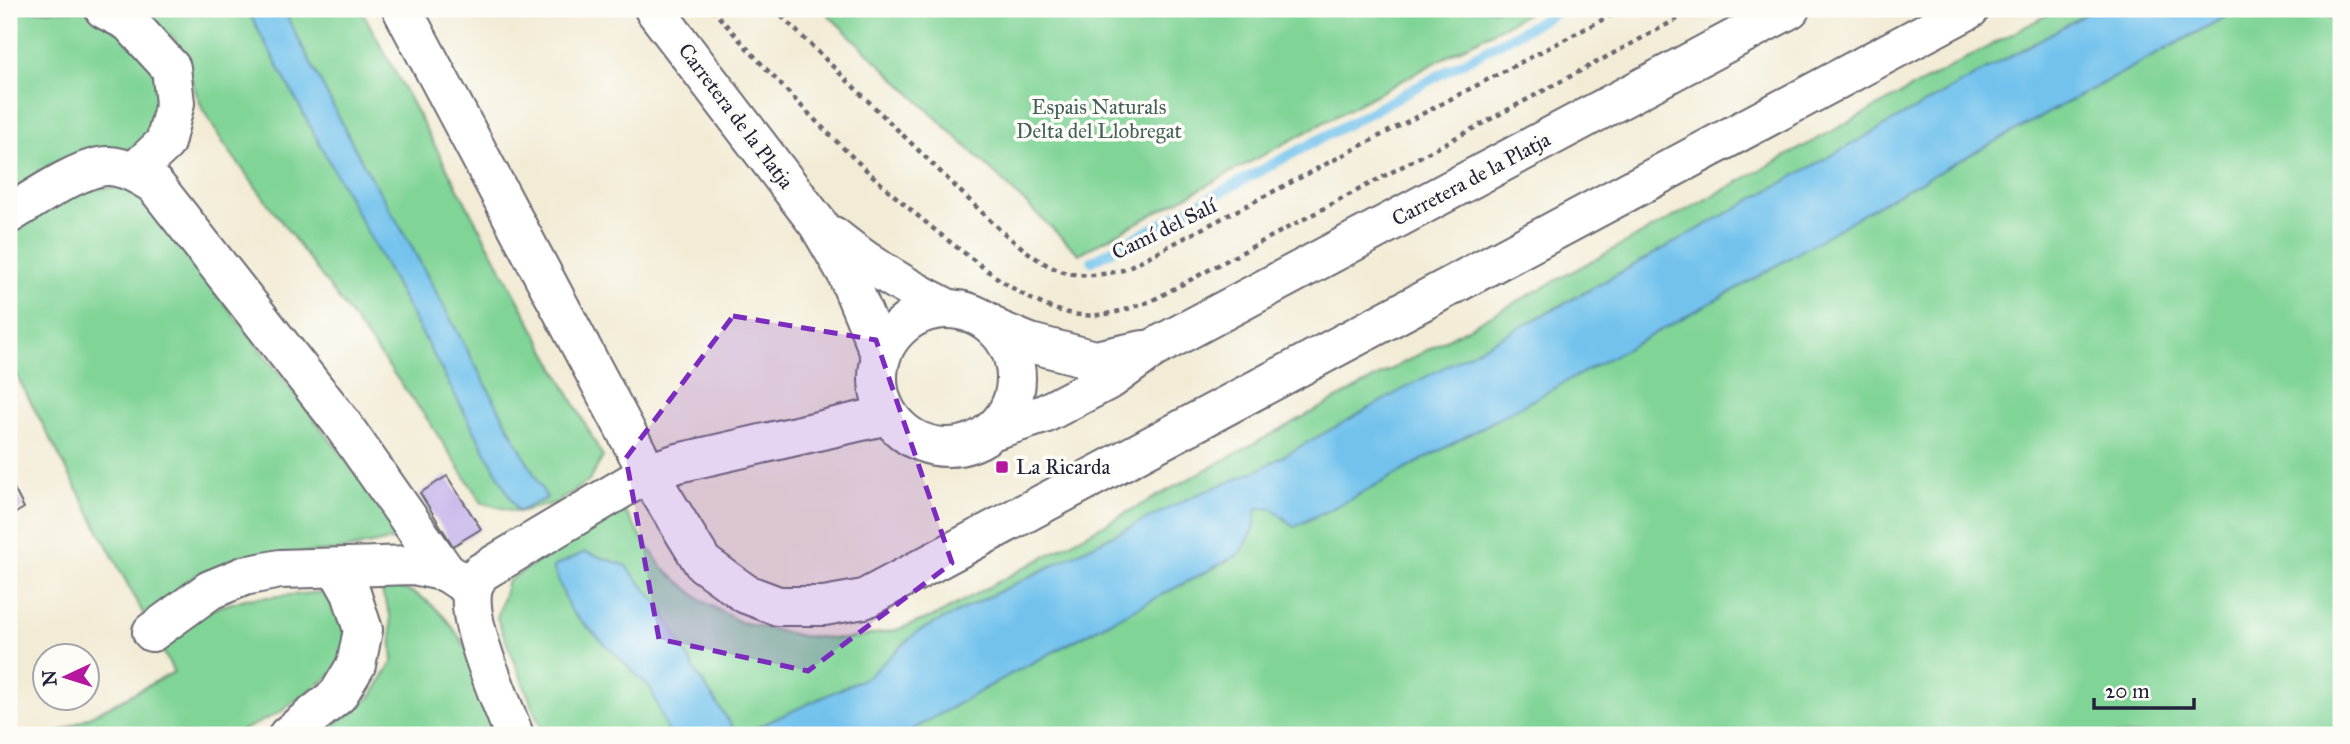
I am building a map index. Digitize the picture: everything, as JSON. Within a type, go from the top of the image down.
[{"type":"street","points":[[104,9],[129,22],[171,68],[175,103],[165,143],[134,172]]},
{"type":"street","points":[[402,9],[648,473],[703,563],[746,594],[778,606],[824,606],[863,599],[1970,9]]},
{"type":"street","name":"Carretera de la Platja","points":[[654,9],[818,224],[846,272],[881,356]]},
{"type":"street","name":"Carretera de la Platja","points":[[991,431],[1044,414],[1111,379],[1152,349],[1790,9]]},
{"type":"street","points":[[9,214],[85,170],[108,166],[134,172],[155,185],[459,580],[471,602],[477,632],[514,735]]},
{"type":"street","name":"Carretera de la Platja","points":[[818,224],[864,261],[904,287],[947,308]]},
{"type":"street","points":[[947,308],[969,311],[986,319],[996,330],[1003,336],[1013,356],[1017,382],[1011,405],[1000,423],[981,439],[961,446],[936,447],[919,442],[902,431],[888,415],[880,396],[878,371],[881,356],[890,338],[906,321],[928,311],[947,308]]},
{"type":"street","name":"Carretera de la Platja","points":[[996,330],[1030,343],[1095,360],[1152,349]]},
{"type":"street","points":[[152,632],[210,590],[244,576],[279,569],[413,565],[459,580],[480,573],[648,473],[678,463],[888,415]]},
{"type":"street","points":[[288,735],[338,695],[356,665],[363,630],[351,593],[337,568]]},
{"type":"path","points":[[712,9],[796,102],[876,180],[929,226],[984,269],[1040,304],[1074,314],[1092,315],[1126,310],[1151,300],[1696,9]]},
{"type":"path","name":"Camí del Salí","points":[[774,9],[1000,230],[1047,265],[1059,272],[1078,276],[1099,276],[1123,270],[1623,9]]},
{"type":"highlighted area","points":[[733,316],[876,340],[952,563],[808,671],[659,639],[626,458]]},
{"type":"green space","points":[[132,9],[361,9],[603,457],[589,481],[556,503],[518,512],[482,503],[428,420],[224,144],[203,110],[175,39]]},
{"type":"green space","name":"Espais Naturals Delta del Llobregat","points":[[822,9],[1535,9],[1079,254]]},
{"type":"green space","points":[[2058,9],[2323,9],[2341,31],[2341,735],[544,735],[497,618],[508,581],[621,506],[661,566],[702,601],[740,622],[801,636],[848,639],[896,630],[937,615]]},
{"type":"green space","points":[[107,10],[144,39],[159,90],[146,144],[58,168],[9,191],[9,11]]},
{"type":"green space","points":[[90,188],[124,188],[152,209],[405,537],[337,551],[242,556],[191,578],[145,617],[9,361],[9,230]]},
{"type":"green space","points":[[378,582],[409,591],[443,616],[469,653],[505,735],[320,735],[371,697],[393,661],[390,614]]},
{"type":"green space","points":[[324,592],[345,622],[346,642],[334,673],[279,713],[233,735],[55,735],[174,672],[161,648],[206,611],[245,599]]},
{"type":"water","points":[[247,9],[283,9],[361,160],[408,240],[547,498],[518,512]]},
{"type":"water","points":[[2095,9],[2240,9],[1885,201],[1749,282],[1351,499],[1294,527],[1273,509],[1257,508],[1254,529],[1240,554],[1011,674],[903,735],[740,735],[869,676],[917,632],[1191,497],[1256,471],[1571,300]]},
{"type":"water","points":[[585,552],[625,565],[659,604],[696,672],[738,735],[669,735],[651,689],[570,610],[553,567]]},
{"type":"building","points":[[447,476],[481,529],[453,546],[420,493]]},
{"type":"building","points":[[9,479],[24,508],[9,517]]},
{"type":"waterway","points":[[1092,261],[1563,9]]},
{"type":"place","name":"La Ricarda","points":[[1002,467]]}]
